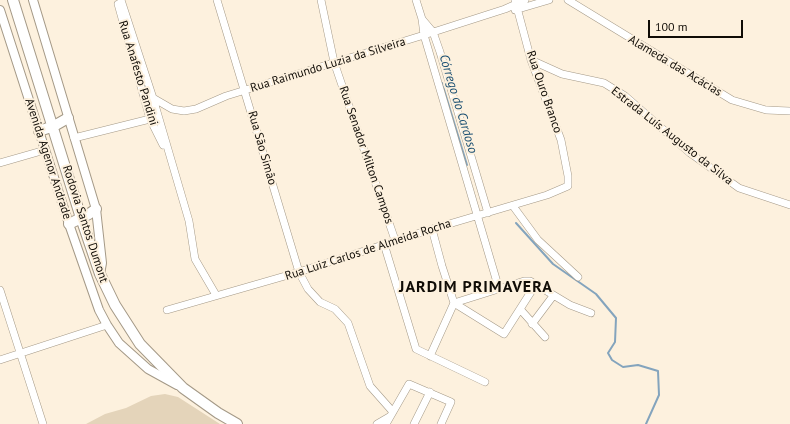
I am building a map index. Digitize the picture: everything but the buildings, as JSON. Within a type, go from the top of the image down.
[{"type":"highway","name":"Rodovia Santos Dumont","points":[[16,1],[81,218],[100,274],[115,305],[140,344],[183,388],[218,414],[237,424]]},
{"type":"highway","points":[[39,131],[54,126],[68,118]]},
{"type":"highway","points":[[69,224],[89,214],[96,208]]},
{"type":"main road","points":[[34,0],[96,208],[102,263],[100,274]]},
{"type":"main road","name":"Avenida Agenor Andrade","points":[[0,10],[69,224],[92,290],[107,325],[119,343],[148,369],[183,388]]},
{"type":"street","name":"Rua Anafesto Pandini","points":[[117,0],[122,24],[150,119],[173,166]]},
{"type":"street","name":"Rua Anafesto Pandini","points":[[121,0],[153,98],[189,221],[195,259],[216,295]]},
{"type":"street","name":"Rua São Simão","points":[[217,0],[299,272],[308,288],[320,302],[335,309],[348,323],[370,386],[392,414]]},
{"type":"street","name":"Rua Senador Milton Campos","points":[[321,0],[334,62],[395,240]]},
{"type":"street","points":[[416,0],[422,19],[424,35],[499,290]]},
{"type":"street","points":[[517,4],[525,0]]},
{"type":"street","points":[[517,4],[549,0]]},
{"type":"street","name":"Alameda das Acácias","points":[[568,0],[732,100],[766,110],[790,111]]},
{"type":"street","name":"Rua Raimundo Luzia da Silveira","points":[[153,98],[172,109],[184,111],[196,109],[226,96],[424,35],[517,4]]},
{"type":"street","name":"Rua Ouro Branco","points":[[517,4],[531,60],[561,140],[568,176],[568,186]]},
{"type":"street","points":[[422,19],[433,32],[488,212]]},
{"type":"street","name":"Estrada Luís Augusto da Silva","points":[[531,60],[562,74],[604,83],[625,96],[690,153],[739,188],[790,206]]},
{"type":"street","points":[[74,138],[150,119]]},
{"type":"street","points":[[0,164],[45,150]]},
{"type":"street","name":"Rua Luiz Carlos de Almeida Rocha","points":[[167,310],[299,272],[432,228],[513,206],[547,195],[568,186]]},
{"type":"street","points":[[513,206],[538,240],[578,277]]},
{"type":"street","points":[[432,228],[454,303],[504,334],[536,284]]},
{"type":"street","points":[[384,244],[413,344],[416,349],[485,382]]},
{"type":"street","points":[[430,356],[454,303],[524,281],[530,281],[536,284],[570,306],[591,313]]},
{"type":"street","points":[[0,290],[43,424]]},
{"type":"street","points":[[532,324],[553,296]]},
{"type":"street","points":[[520,309],[545,337]]},
{"type":"street","points":[[0,360],[107,325]]},
{"type":"street","points":[[386,424],[409,384],[451,402],[441,424]]},
{"type":"street","points":[[414,424],[430,392]]},
{"type":"street","points":[[378,424],[392,414]]},
{"type":"shaded area","points":[[165,394],[178,397],[220,424],[86,424],[105,414],[126,408],[151,396]]},
{"type":"waterway","name":"Córrego do Cardoso","points":[[442,83],[467,165]]},
{"type":"waterway","name":"Córrego do Cardoso","points":[[516,223],[553,264],[596,294],[616,318],[615,342],[608,353],[612,360],[623,367],[638,365],[658,371],[659,395],[646,424]]},
{"type":"district","name":"JARDIM PRIMAVERA","points":[[476,287]]}]
